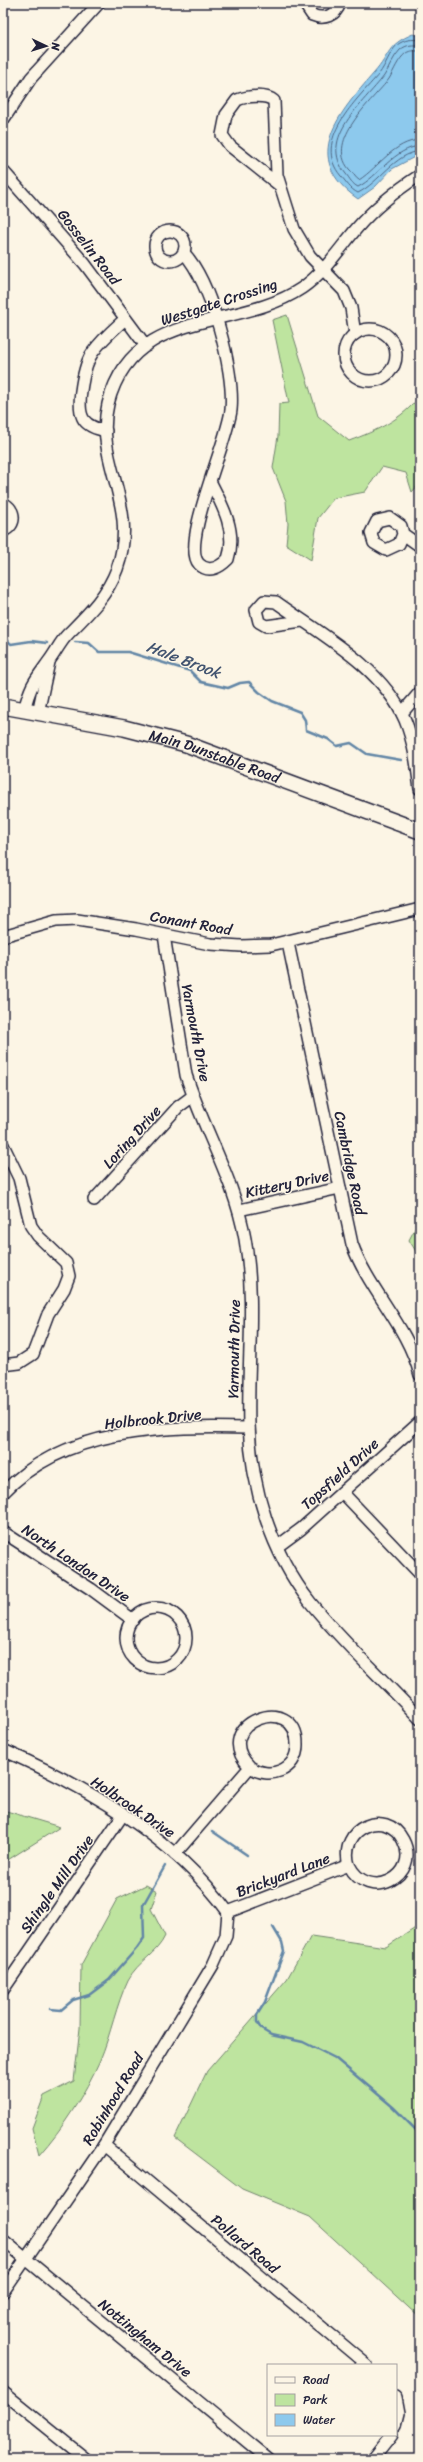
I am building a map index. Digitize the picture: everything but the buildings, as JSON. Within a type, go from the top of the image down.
[{"type":"main road","name":"Main Dunstable Road","points":[[3,706],[124,728],[186,744],[420,831]]},
{"type":"street","points":[[3,120],[31,78],[99,3]]},
{"type":"street","points":[[304,3],[312,15],[324,18],[335,12],[340,3]]},
{"type":"street","points":[[279,185],[230,146],[222,135],[226,115],[238,100],[251,97],[268,98],[274,102],[279,185],[298,238],[323,269],[344,291],[348,299],[355,334],[344,350],[344,359],[349,371],[355,377],[368,381],[376,381],[387,375],[392,368],[395,357],[391,341],[382,333],[374,330],[365,330],[355,334]]},
{"type":"street","name":"Gosselin Road","points":[[3,171],[86,264],[146,346]]},
{"type":"street","name":"Westgate Crossing","points":[[31,711],[49,662],[67,635],[100,601],[116,570],[120,558],[125,520],[108,453],[106,431],[108,407],[117,379],[125,367],[146,346],[174,330],[292,294],[311,281],[323,269],[373,211],[396,191],[420,175]]},
{"type":"street","points":[[184,253],[196,271],[226,350],[232,398],[226,436],[197,524],[193,551],[199,564],[210,569],[217,568],[228,559],[230,542],[226,513],[211,483]]},
{"type":"street","points":[[106,431],[93,427],[85,421],[81,414],[86,363],[93,352],[125,318]]},
{"type":"street","points":[[3,503],[11,509],[14,518],[10,526],[3,531]]},
{"type":"street","points":[[403,534],[420,546]]},
{"type":"street","points":[[302,621],[358,662],[385,690],[402,713],[413,746],[420,789]]},
{"type":"street","points":[[402,713],[420,692]]},
{"type":"street","name":"Conant Road","points":[[3,936],[25,928],[67,920],[136,929],[210,944],[241,946],[288,942],[420,909]]},
{"type":"street","name":"Yarmouth Drive","points":[[164,934],[182,1056],[193,1096],[219,1154],[239,1210],[246,1241],[250,1294],[249,1428],[256,1481],[268,1524],[287,1566],[310,1601],[420,1719]]},
{"type":"street","name":"Cambridge Road","points":[[288,942],[340,1188],[357,1257],[370,1283],[403,1333],[420,1375]]},
{"type":"street","name":"Loring Drive","points":[[94,1200],[178,1107],[193,1096]]},
{"type":"street","points":[[3,1145],[19,1178],[31,1226],[38,1236],[66,1263],[69,1276],[61,1295],[48,1314],[33,1354],[19,1363],[3,1365]]},
{"type":"street","name":"Kittery Drive","points":[[239,1210],[340,1188]]},
{"type":"street","name":"Topsfield Drive","points":[[278,1546],[301,1529],[420,1422]]},
{"type":"street","name":"Holbrook Drive","points":[[3,1493],[20,1476],[36,1466],[96,1440],[131,1433],[174,1429],[249,1428]]},
{"type":"street","points":[[342,1492],[420,1574]]},
{"type":"street","name":"North London Drive","points":[[3,1532],[91,1589],[133,1620]]},
{"type":"street","name":"North London Drive","points":[[155,1608],[174,1615],[181,1622],[186,1637],[180,1656],[173,1663],[160,1668],[150,1667],[138,1662],[131,1655],[127,1642],[128,1628],[133,1620],[145,1611],[155,1608]]},
{"type":"street","points":[[265,1716],[279,1718],[287,1722],[293,1730],[297,1743],[294,1757],[289,1765],[272,1774],[258,1772],[250,1767],[243,1760],[239,1746],[244,1728],[255,1718],[265,1716]]},
{"type":"street","name":"Holbrook Drive","points":[[3,1750],[79,1788],[122,1816],[175,1854],[200,1879],[228,1912]]},
{"type":"street","points":[[175,1854],[250,1767]]},
{"type":"street","name":"Shingle Mill Drive","points":[[3,1990],[122,1816]]},
{"type":"street","name":"Brickyard Lane","points":[[385,1825],[394,1829],[404,1841],[406,1850],[405,1865],[400,1873],[388,1882],[374,1884],[365,1882],[357,1877],[349,1865],[347,1850],[350,1840],[356,1832],[365,1826],[385,1825]]},
{"type":"street","name":"Brickyard Lane","points":[[228,1912],[349,1865]]},
{"type":"street","name":"Robinhood Road","points":[[3,2292],[104,2145],[213,1965],[226,1936],[228,1912]]},
{"type":"street","name":"Pollard Road","points":[[104,2145],[366,2364]]},
{"type":"street","name":"Nottingham Drive","points":[[3,2240],[268,2459]]},
{"type":"street","points":[[3,2392],[86,2459]]},
{"type":"street","points":[[397,2402],[399,2413],[397,2421]]},
{"type":"street","points":[[373,2459],[391,2436]]},
{"type":"green space","points":[[287,315],[318,416],[349,441],[370,433],[397,418],[420,396],[420,483],[412,492],[406,473],[382,467],[365,492],[334,498],[318,518],[311,560],[286,544],[288,524],[286,501],[273,468],[278,436],[279,404],[289,403],[272,320]]},
{"type":"green space","points":[[420,1219],[420,1258],[409,1240]]},
{"type":"green space","points":[[3,1810],[60,1827],[3,1863]]},
{"type":"green space","points":[[146,1885],[157,1891],[151,1909],[165,1936],[157,1948],[132,1973],[120,1999],[104,2050],[88,2085],[57,2134],[39,2155],[32,2128],[44,2096],[74,2081],[80,2028],[81,1965],[117,1899]]},
{"type":"green space","points":[[420,1925],[420,2318],[310,2217],[242,2189],[175,2138],[207,2071],[287,1979],[311,1936],[386,1947]]},
{"type":"water","points":[[413,34],[420,37],[420,154],[392,169],[375,187],[358,199],[340,183],[331,168],[328,152],[331,136],[338,120],[348,104],[393,46],[404,38]]},
{"type":"waterway","name":"Hale Brook","points":[[3,635],[11,644],[31,641],[47,643]]},
{"type":"waterway","name":"Hale Brook","points":[[75,642],[89,643],[99,652],[128,652],[190,671],[201,682],[228,688],[240,683],[249,682],[259,692],[272,701],[300,712],[305,720],[306,730],[328,739],[337,746],[351,743],[367,754],[401,760]]},
{"type":"waterway","points":[[212,1831],[247,1855]]},
{"type":"waterway","points":[[50,2009],[61,2010],[73,2000],[89,1995],[109,1980],[137,1948],[144,1938],[143,1905],[165,1866]]},
{"type":"waterway","points":[[273,1927],[282,1942],[284,1951],[265,2002],[257,2015],[257,2022],[261,2029],[271,2035],[303,2042],[335,2058],[393,2107],[420,2134]]}]
